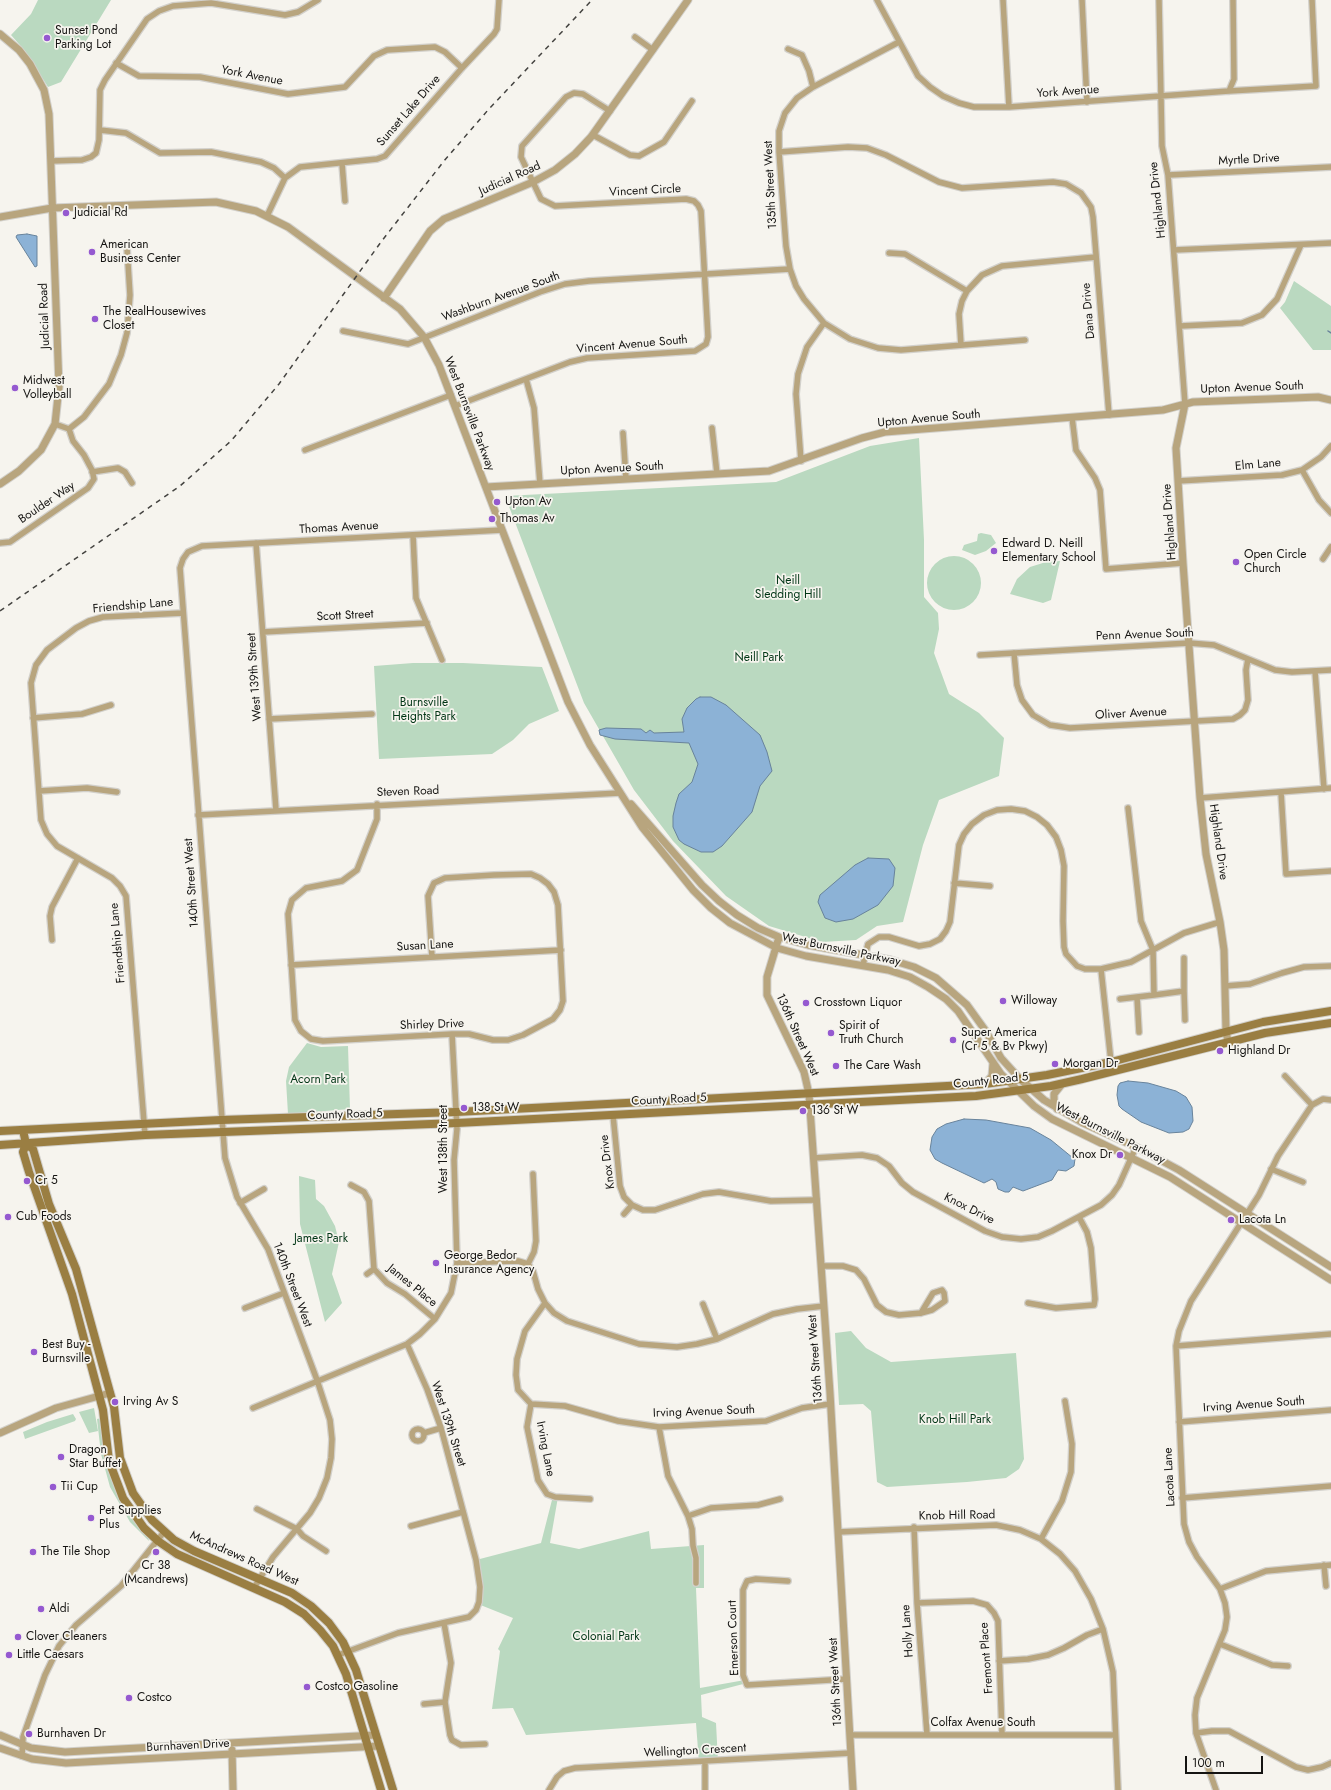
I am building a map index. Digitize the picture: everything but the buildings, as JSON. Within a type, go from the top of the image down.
[{"type":"main road","name":"County Road 5","points":[[0,1131],[221,1120],[456,1112],[1008,1082],[1111,1062],[1226,1031],[1287,1017],[1331,1011]]},
{"type":"main road","name":"County Road 5","points":[[0,1145],[222,1131],[457,1123],[976,1096],[1063,1083],[1228,1042],[1331,1022]]},
{"type":"main road","name":"McAndrews Road West","points":[[23,1130],[26,1144],[23,1152],[34,1190],[65,1272],[100,1396],[106,1424],[109,1461],[117,1484],[134,1515],[158,1541],[187,1559],[285,1602],[304,1614],[320,1630],[338,1655],[346,1674],[381,1790]]},
{"type":"main road","name":"McAndrews Road West","points":[[26,1144],[33,1149],[49,1204],[76,1269],[110,1393],[116,1421],[120,1458],[127,1480],[143,1509],[164,1532],[194,1551],[292,1593],[311,1606],[329,1623],[349,1651],[380,1746],[392,1790]]},
{"type":"street","points":[[51,162],[82,160],[91,158],[96,153],[100,130],[100,90],[116,63],[148,19],[159,11],[173,6],[210,3],[285,15],[298,12],[318,0]]},
{"type":"street","name":"Sunset Lake Drive","points":[[266,216],[285,178],[300,167],[378,159],[385,156],[497,29],[499,0]]},
{"type":"street","name":"Judicial Road","points":[[384,298],[430,231],[444,219],[533,182],[555,170],[575,154],[593,135],[688,0]]},
{"type":"street","name":"York Avenue","points":[[877,0],[918,76],[943,96],[959,103],[974,107],[1009,107],[1316,86],[1312,0]]},
{"type":"street","points":[[1003,0],[1009,107]]},
{"type":"street","points":[[1082,0],[1087,102]]},
{"type":"street","name":"Highland Drive","points":[[1160,0],[1162,146],[1168,175],[1185,404],[1176,448],[1178,481],[1200,798],[1206,854],[1220,922],[1224,950],[1226,1031],[1228,1042]]},
{"type":"street","points":[[1229,91],[1234,79],[1233,0]]},
{"type":"street","name":"Judicial Road","points":[[0,34],[19,50],[30,64],[44,90],[49,114],[59,387],[55,424],[34,458],[19,472],[0,484]]},
{"type":"street","points":[[636,37],[653,50]]},
{"type":"street","name":"135th Street West","points":[[899,42],[813,87],[797,98],[785,113],[780,131],[779,152],[786,246],[790,269],[804,299],[824,323],[850,339],[878,348],[901,350],[1025,340]]},
{"type":"street","name":"York Avenue","points":[[116,63],[139,76],[200,77],[288,94],[345,87],[374,56],[387,50],[435,47],[445,52],[462,68]]},
{"type":"street","points":[[788,49],[802,55],[809,71],[813,87]]},
{"type":"street","points":[[533,182],[521,158],[522,146],[566,98],[574,93],[583,94],[610,111]]},
{"type":"street","points":[[593,135],[630,155],[639,156],[664,142],[692,101]]},
{"type":"street","points":[[100,130],[126,133],[160,153],[212,152],[261,162],[274,168],[285,178]]},
{"type":"street","name":"Dana Drive","points":[[779,152],[848,147],[867,148],[886,155],[939,182],[962,188],[1053,182],[1066,184],[1081,193],[1091,207],[1093,217],[1109,415]]},
{"type":"street","points":[[342,163],[346,201]]},
{"type":"street","name":"Myrtle Drive","points":[[1168,175],[1331,167]]},
{"type":"street","name":"Vincent Circle","points":[[533,182],[541,199],[555,206],[686,199],[694,201],[701,211],[704,274]]},
{"type":"street","name":"West Burnsville Parkway","points":[[0,217],[52,208],[216,202],[256,211],[288,227],[410,318],[424,336],[439,365],[568,702],[590,745],[642,827],[693,890],[711,908],[730,923],[777,948],[806,956],[888,970],[910,977],[946,999],[958,1011],[993,1063],[1008,1082],[1034,1106],[1052,1119],[1170,1176],[1331,1280]]},
{"type":"street","points":[[1174,250],[1331,243]]},
{"type":"street","points":[[1180,326],[1242,323],[1262,316],[1277,299],[1301,244]]},
{"type":"street","points":[[69,429],[84,417],[100,397],[109,384],[121,356],[127,333],[130,295],[127,248]]},
{"type":"street","points":[[889,253],[905,254],[967,291]]},
{"type":"street","points":[[960,345],[959,314],[967,291],[982,275],[1002,266],[1096,258]]},
{"type":"street","name":"Washburn Avenue South","points":[[343,331],[404,344],[412,343],[424,336],[565,284],[589,281],[790,269]]},
{"type":"street","name":"Vincent Avenue South","points":[[455,406],[570,362],[586,358],[695,351],[701,349],[706,344],[708,338],[704,274]]},
{"type":"street","points":[[802,461],[796,394],[798,374],[807,347],[824,323]]},
{"type":"street","points":[[526,379],[534,408],[540,484]]},
{"type":"street","points":[[305,450],[451,395]]},
{"type":"street","name":"Upton Avenue South","points":[[486,487],[769,471],[802,461],[862,438],[885,432],[1163,410],[1193,402],[1318,397],[1331,400]]},
{"type":"street","points":[[1072,417],[1076,450],[1095,478],[1100,490],[1106,569],[1184,563]]},
{"type":"street","points":[[55,424],[69,429]]},
{"type":"street","points":[[712,428],[716,474]]},
{"type":"street","points":[[69,429],[72,441],[84,455],[92,472],[118,468],[125,472],[132,483]]},
{"type":"street","points":[[624,433],[626,480]]},
{"type":"street","name":"Elm Lane","points":[[1178,481],[1282,475],[1302,470],[1321,457],[1331,446]]},
{"type":"street","points":[[1302,470],[1319,500],[1331,513]]},
{"type":"street","name":"Boulder Way","points":[[0,543],[10,542],[84,491],[94,479],[92,472]]},
{"type":"street","name":"Thomas Avenue","points":[[183,559],[188,552],[202,546],[502,530]]},
{"type":"street","points":[[413,535],[416,598],[442,660]]},
{"type":"street","name":"West 139th Street","points":[[256,543],[276,810]]},
{"type":"street","points":[[1323,559],[1331,548]]},
{"type":"street","name":"140th Street West","points":[[183,559],[180,568],[198,815],[221,1120],[229,1175],[240,1203],[268,1249],[317,1380],[330,1420],[332,1439],[331,1458],[322,1493],[310,1513],[272,1557],[254,1588]]},
{"type":"street","name":"Friendship Lane","points":[[145,1135],[126,896],[120,886],[112,878],[57,846],[46,834],[42,820],[39,791],[31,683],[36,665],[47,650],[76,628],[89,621],[103,617],[183,613]]},
{"type":"street","name":"Scott Street","points":[[263,632],[427,623]]},
{"type":"street","name":"Penn Avenue South","points":[[980,655],[1189,643],[1214,645],[1275,670],[1292,672],[1331,670]]},
{"type":"street","name":"Oliver Avenue","points":[[1014,653],[1017,685],[1022,700],[1033,715],[1050,725],[1070,728],[1233,719],[1240,716],[1245,710],[1248,700],[1246,670],[1248,659]]},
{"type":"street","points":[[1315,671],[1324,789]]},
{"type":"street","points":[[33,718],[82,714],[111,705]]},
{"type":"street","points":[[269,719],[372,714]]},
{"type":"street","points":[[39,791],[87,788],[117,792]]},
{"type":"street","points":[[1200,798],[1331,788]]},
{"type":"street","points":[[1281,792],[1286,874],[1331,871]]},
{"type":"street","name":"West Burnsville Parkway","points":[[620,793],[719,901],[758,928],[779,937],[808,946],[865,954],[914,967],[936,978],[966,1004],[985,1030],[1001,1058],[1020,1079],[1030,1089],[1059,1111],[1136,1147],[1179,1170],[1331,1267]]},
{"type":"street","name":"Steven Road","points":[[198,815],[377,804],[620,793]]},
{"type":"street","name":"Shirley Drive","points":[[377,804],[377,819],[357,870],[342,881],[306,888],[292,900],[288,914],[291,965],[295,1020],[301,1032],[311,1039],[323,1041],[452,1034],[469,1034],[493,1040],[508,1040],[522,1035],[553,1019],[560,1010],[563,1001],[558,905],[554,892],[548,884],[531,874],[445,878],[434,883],[428,896],[432,957]]},
{"type":"street","points":[[1128,808],[1141,921],[1153,950],[1154,995]]},
{"type":"street","points":[[863,965],[868,944],[879,937],[889,936],[919,946],[930,944],[940,939],[950,922],[959,845],[964,834],[972,824],[984,815],[997,810],[1011,809],[1025,811],[1036,816],[1047,825],[1056,837],[1061,850],[1064,866],[1063,921],[1066,954],[1077,966],[1085,969],[1101,969],[1131,962],[1184,933],[1220,922]]},
{"type":"street","points":[[52,940],[50,916],[52,907],[78,858]]},
{"type":"street","points":[[954,883],[990,886]]},
{"type":"street","name":"136th Street West","points":[[779,937],[777,948],[767,977],[767,995],[804,1072],[809,1094],[822,1266],[853,1790]]},
{"type":"street","name":"Susan Lane","points":[[291,965],[561,950]]},
{"type":"street","points":[[1184,958],[1185,1020]]},
{"type":"street","points":[[1225,986],[1250,984],[1282,973],[1304,968],[1331,966]]},
{"type":"street","points":[[1101,969],[1111,1062]]},
{"type":"street","points":[[1120,999],[1184,991]]},
{"type":"street","points":[[1137,997],[1139,1032]]},
{"type":"street","points":[[958,1011],[966,1004]]},
{"type":"street","name":"West 138th Street","points":[[317,1380],[391,1352],[407,1344],[420,1334],[434,1318],[450,1293],[457,1263],[454,1160],[457,1123],[452,1034]]},
{"type":"street","points":[[985,1084],[992,1076],[993,1063]]},
{"type":"street","points":[[1285,1076],[1312,1105],[1323,1099],[1331,1100]]},
{"type":"street","points":[[1059,1111],[1054,1103],[1054,1094],[1063,1083]]},
{"type":"street","name":"Lacota Lane","points":[[1216,1790],[1196,1733],[1195,1715],[1197,1698],[1220,1644],[1225,1630],[1227,1617],[1225,1603],[1220,1589],[1197,1557],[1189,1542],[1184,1524],[1176,1346],[1179,1331],[1191,1301],[1260,1195],[1271,1168],[1312,1105]]},
{"type":"street","name":"Knox Drive","points":[[613,1115],[620,1186],[624,1197],[632,1205]]},
{"type":"street","name":"Knox Drive","points":[[814,1158],[862,1155],[877,1158],[889,1166],[902,1183],[913,1192],[985,1231],[1002,1237],[1021,1239],[1038,1236],[1101,1205],[1112,1195],[1119,1184],[1136,1147]]},
{"type":"street","points":[[1271,1168],[1303,1182]]},
{"type":"street","points":[[528,1264],[534,1252],[536,1241],[533,1174]]},
{"type":"street","name":"James Place","points":[[351,1185],[364,1192],[369,1201],[374,1269],[387,1282],[405,1294],[434,1318]]},
{"type":"street","points":[[240,1203],[264,1189]]},
{"type":"street","points":[[624,1214],[632,1205],[643,1210],[655,1210],[703,1194],[719,1192],[771,1201],[817,1200]]},
{"type":"street","points":[[1028,1303],[1056,1308],[1094,1305],[1096,1299],[1091,1248],[1087,1232],[1079,1217]]},
{"type":"street","points":[[457,1263],[518,1261],[528,1264],[533,1271],[538,1289],[545,1303],[554,1313],[567,1321],[639,1344],[677,1347],[697,1344],[717,1339],[773,1314],[796,1309],[824,1306]]},
{"type":"street","points":[[822,1266],[843,1266],[856,1270],[864,1279],[877,1305],[886,1312],[899,1315],[921,1313],[932,1310],[944,1302],[944,1293],[942,1290],[933,1293],[921,1313]]},
{"type":"street","points":[[367,1274],[374,1269]]},
{"type":"street","points":[[245,1308],[284,1293]]},
{"type":"street","points":[[531,1404],[518,1390],[517,1359],[525,1331],[545,1303]]},
{"type":"street","points":[[703,1304],[717,1339]]},
{"type":"street","points":[[1176,1346],[1331,1334]]},
{"type":"street","name":"West 139th Street","points":[[407,1344],[427,1389],[441,1428],[478,1569],[480,1587],[479,1602],[476,1610],[469,1617],[444,1622]]},
{"type":"street","points":[[252,1408],[317,1380]]},
{"type":"street","points":[[0,1433],[56,1408],[110,1393]]},
{"type":"street","points":[[1041,1539],[1062,1501],[1071,1472],[1072,1444],[1066,1401]]},
{"type":"street","name":"Irving Avenue South","points":[[531,1404],[565,1406],[618,1421],[659,1426],[766,1421],[802,1408],[830,1404]]},
{"type":"street","name":"Irving Lane","points":[[531,1404],[527,1427],[538,1480],[541,1487],[547,1494],[555,1497],[590,1498]]},
{"type":"street","name":"Irving Avenue South","points":[[1179,1422],[1331,1410]]},
{"type":"street","points":[[659,1426],[668,1476],[675,1493],[688,1516],[696,1558],[696,1583]]},
{"type":"street","points":[[424,1433],[441,1428]]},
{"type":"street","points":[[1182,1498],[1331,1486]]},
{"type":"street","points":[[688,1516],[711,1508],[758,1505],[780,1499]]},
{"type":"street","points":[[257,1509],[297,1529],[303,1536],[326,1551]]},
{"type":"street","points":[[411,1526],[463,1512]]},
{"type":"street","name":"Knob Hill Road","points":[[838,1532],[914,1527],[996,1525],[1020,1530],[1041,1539],[1060,1554],[1075,1571],[1091,1599],[1103,1629],[1113,1672],[1118,1790]]},
{"type":"street","name":"Holly Lane","points":[[914,1527],[917,1603],[927,1734]]},
{"type":"street","points":[[22,1756],[22,1744],[45,1674],[59,1646],[76,1625],[122,1586],[164,1532]]},
{"type":"street","points":[[1324,1565],[1326,1586]]},
{"type":"street","points":[[1220,1589],[1266,1571],[1331,1565]]},
{"type":"street","name":"Emerson Court","points":[[788,1581],[756,1579],[747,1581],[743,1590],[743,1675],[747,1685],[847,1679]]},
{"type":"street","name":"Fremont Place","points":[[917,1603],[973,1601],[987,1605],[994,1613],[998,1621],[1002,1734]]},
{"type":"street","points":[[338,1655],[398,1633],[444,1622],[451,1663],[445,1702],[452,1740],[460,1745],[485,1744]]},
{"type":"street","points":[[999,1661],[1028,1659],[1048,1655],[1103,1629]]},
{"type":"street","points":[[1220,1644],[1272,1666],[1288,1666]]},
{"type":"street","points":[[424,1704],[445,1702]]},
{"type":"street","points":[[1196,1733],[1229,1731],[1296,1767],[1308,1770],[1322,1768],[1331,1763]]},
{"type":"street","name":"Colfax Avenue South","points":[[850,1734],[1115,1735]]},
{"type":"street","name":"Burnhaven Drive","points":[[0,1735],[31,1748],[65,1752],[376,1735]]},
{"type":"street","points":[[232,1744],[233,1790]]},
{"type":"street","name":"Burnhaven Drive","points":[[0,1748],[22,1756],[66,1763],[380,1746]]},
{"type":"street","name":"Wellington Crescent","points":[[549,1790],[556,1777],[569,1769],[851,1753]]},
{"type":"street","points":[[705,1762],[705,1790]]},
{"type":"green space","points":[[38,0],[111,0],[61,82],[48,87],[25,51],[11,35],[31,14]]},
{"type":"green space","points":[[1294,281],[1331,306],[1331,350],[1313,350],[1280,308],[1285,302]]},
{"type":"green space","name":"Neill Park","points":[[919,438],[924,540],[924,597],[938,613],[939,629],[934,653],[949,694],[979,713],[1004,738],[999,776],[939,800],[923,845],[903,922],[877,926],[856,940],[822,942],[769,926],[726,896],[673,841],[634,790],[584,703],[505,496],[776,482],[870,446]]},
{"type":"green space","points":[[981,533],[991,535],[996,543],[986,551],[975,555],[962,550],[964,545],[977,541],[978,534]]},
{"type":"green space","points":[[954,556],[964,558],[973,564],[979,573],[981,583],[979,593],[973,602],[964,608],[954,610],[944,608],[935,602],[929,593],[927,583],[929,573],[935,564],[944,558]]},
{"type":"green space","points":[[1060,561],[1051,600],[1043,603],[1010,594],[1017,579],[1030,567],[1046,562]]},
{"type":"green space","name":"Burnsville Heights Park","points":[[413,663],[463,663],[542,667],[559,711],[529,724],[513,740],[492,754],[379,759],[374,666]]},
{"type":"green space","name":"Acorn Park","points":[[307,1043],[321,1047],[348,1046],[350,1109],[288,1114],[286,1081],[289,1067]]},
{"type":"green space","name":"James Park","points":[[299,1176],[315,1180],[316,1199],[324,1206],[335,1226],[339,1242],[332,1274],[342,1303],[325,1322],[300,1224]]},
{"type":"green space","name":"Knob Hill Park","points":[[851,1331],[866,1348],[891,1362],[1016,1353],[1024,1459],[1019,1469],[1006,1478],[967,1482],[887,1487],[877,1482],[871,1411],[863,1404],[839,1405],[835,1333]]},
{"type":"green space","points":[[94,1408],[98,1431],[89,1433],[79,1412]]},
{"type":"green space","points":[[73,1414],[76,1419],[75,1421],[25,1439],[23,1432],[47,1422]]},
{"type":"green space","points":[[101,1418],[106,1460],[113,1484],[125,1509],[148,1537],[149,1541],[130,1522],[110,1487],[101,1454],[97,1419]]},
{"type":"green space","name":"Colonial Park","points":[[553,1496],[558,1497],[550,1543],[579,1549],[649,1531],[651,1549],[704,1545],[704,1588],[696,1588],[700,1688],[745,1680],[747,1683],[701,1695],[702,1717],[716,1723],[718,1762],[699,1763],[696,1723],[526,1735],[513,1708],[492,1709],[500,1651],[498,1649],[513,1618],[478,1604],[476,1560],[541,1543]]},
{"type":"water","points":[[27,234],[37,236],[37,266],[35,267],[16,237],[17,235]]},
{"type":"water","points":[[700,697],[711,697],[726,705],[760,735],[767,752],[772,771],[760,786],[752,812],[722,846],[713,852],[701,852],[684,844],[679,840],[673,827],[673,816],[679,794],[692,782],[698,764],[689,743],[615,739],[600,735],[599,730],[606,728],[641,729],[646,733],[650,730],[654,733],[684,732],[682,719],[687,708]]},
{"type":"water","points":[[868,858],[889,859],[895,868],[893,886],[878,905],[853,919],[836,922],[825,918],[818,902],[820,895],[855,865]]},
{"type":"water","points":[[1128,1081],[1148,1083],[1176,1091],[1186,1097],[1192,1107],[1193,1121],[1189,1129],[1183,1132],[1169,1133],[1141,1122],[1122,1109],[1119,1106],[1117,1095],[1118,1086],[1120,1083]]},
{"type":"water","points":[[964,1119],[986,1120],[1030,1128],[1051,1140],[1075,1159],[1074,1166],[1066,1171],[1058,1170],[1052,1180],[1023,1191],[1013,1187],[1009,1192],[1005,1192],[998,1189],[996,1182],[992,1179],[984,1183],[935,1159],[930,1150],[932,1137],[937,1129],[946,1124]]},
{"type":"railway","points":[[0,611],[180,486],[231,441],[279,384],[381,242],[444,161],[488,110],[592,0]]},
{"type":"place","name":"Sunset Pond Parking Lot","points":[[47,38]]},
{"type":"place","name":"Judicial Rd","points":[[66,213]]},
{"type":"place","name":"American Business Center","points":[[92,252]]},
{"type":"place","name":"The RealHousewives Closet","points":[[95,319]]},
{"type":"place","name":"Midwest Volleyball","points":[[15,388]]},
{"type":"place","name":"Upton Av","points":[[497,502]]},
{"type":"place","name":"Thomas Av","points":[[492,519]]},
{"type":"place","name":"Edward D. Neill Elementary School","points":[[994,551]]},
{"type":"place","name":"Open Circle Church","points":[[1236,562]]},
{"type":"place","name":"Willoway","points":[[1003,1001]]},
{"type":"place","name":"Crosstown Liquor","points":[[806,1003]]},
{"type":"place","name":"Spirit of Truth Church","points":[[831,1033]]},
{"type":"place","name":"Super America (Cr 5 & Bv Pkwy)","points":[[953,1040]]},
{"type":"place","name":"Highland Dr","points":[[1220,1051]]},
{"type":"place","name":"Morgan Dr","points":[[1055,1064]]},
{"type":"place","name":"The Care Wash","points":[[836,1066]]},
{"type":"place","name":"138 St W","points":[[464,1108]]},
{"type":"place","name":"136 St W","points":[[803,1111]]},
{"type":"place","name":"Knox Dr","points":[[1120,1155]]},
{"type":"place","name":"Cr 5","points":[[27,1181]]},
{"type":"place","name":"Cub Foods","points":[[8,1217]]},
{"type":"place","name":"Lacota Ln","points":[[1231,1220]]},
{"type":"place","name":"George Bedor Insurance Agency","points":[[436,1263]]},
{"type":"place","name":"Best Buy - Burnsville","points":[[34,1352]]},
{"type":"place","name":"Irving Av S","points":[[115,1402]]},
{"type":"place","name":"Dragon Star Buffet","points":[[61,1457]]},
{"type":"place","name":"Tii Cup","points":[[53,1487]]},
{"type":"place","name":"Pet Supplies Plus","points":[[91,1518]]},
{"type":"place","name":"The Tile Shop","points":[[33,1552]]},
{"type":"place","name":"Cr 38 (Mcandrews)","points":[[156,1552]]},
{"type":"place","name":"Aldi","points":[[41,1609]]},
{"type":"place","name":"Clover Cleaners","points":[[18,1637]]},
{"type":"place","name":"Little Caesars","points":[[9,1655]]},
{"type":"place","name":"Costco Gasoline","points":[[307,1687]]},
{"type":"place","name":"Costco","points":[[129,1698]]},
{"type":"place","name":"Burnhaven Dr","points":[[29,1734]]},
{"type":"park label","name":"Neill Sledding Hill","points":[[788,588]]}]
